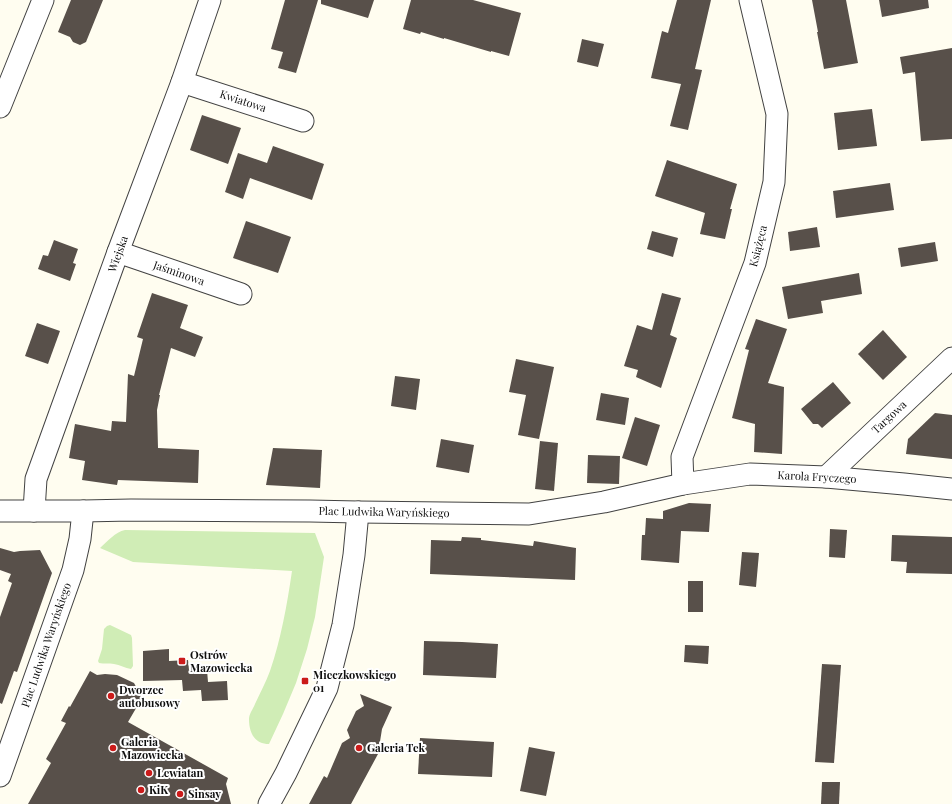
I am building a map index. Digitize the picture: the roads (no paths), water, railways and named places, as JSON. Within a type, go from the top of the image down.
[{"type":"street","points":[[0,107],[42,0]]},
{"type":"street","name":"Wiejska","points":[[34,511],[36,479],[118,252],[182,82],[210,0]]},
{"type":"street","name":"Książęca","points":[[683,484],[682,457],[755,263],[774,182],[777,114],[750,0]]},
{"type":"street","name":"Kwiatowa","points":[[182,82],[303,121]]},
{"type":"street","name":"Jaśminowa","points":[[118,252],[241,294]]},
{"type":"street","name":"Targowa","points":[[826,477],[952,358]]},
{"type":"street","name":"Karola Fryczego","points":[[683,484],[750,474],[826,477],[952,489]]},
{"type":"street","name":"Plac Ludwika Waryńskiego","points":[[0,512],[139,510],[529,514],[604,502],[683,484]]},
{"type":"street","name":"Plac Ludwika Waryńskiego","points":[[0,776],[72,570],[80,539],[83,511]]},
{"type":"street","points":[[269,804],[286,773],[327,688],[343,625],[354,555],[358,512]]},
{"type":"place","name":"Ostrów Mazowiecka","points":[[182,661]]},
{"type":"place","name":"Mieczkowskiego 01","points":[[305,681]]},
{"type":"place","name":"Dworzec autobusowy","points":[[111,696]]},
{"type":"place","name":"Galeria Mazowiecka","points":[[113,748]]},
{"type":"place","name":"Galeria Tek","points":[[359,748]]},
{"type":"place","name":"Lewiatan","points":[[149,773]]},
{"type":"place","name":"KiK","points":[[141,790]]},
{"type":"place","name":"Sinsay","points":[[180,794]]}]
